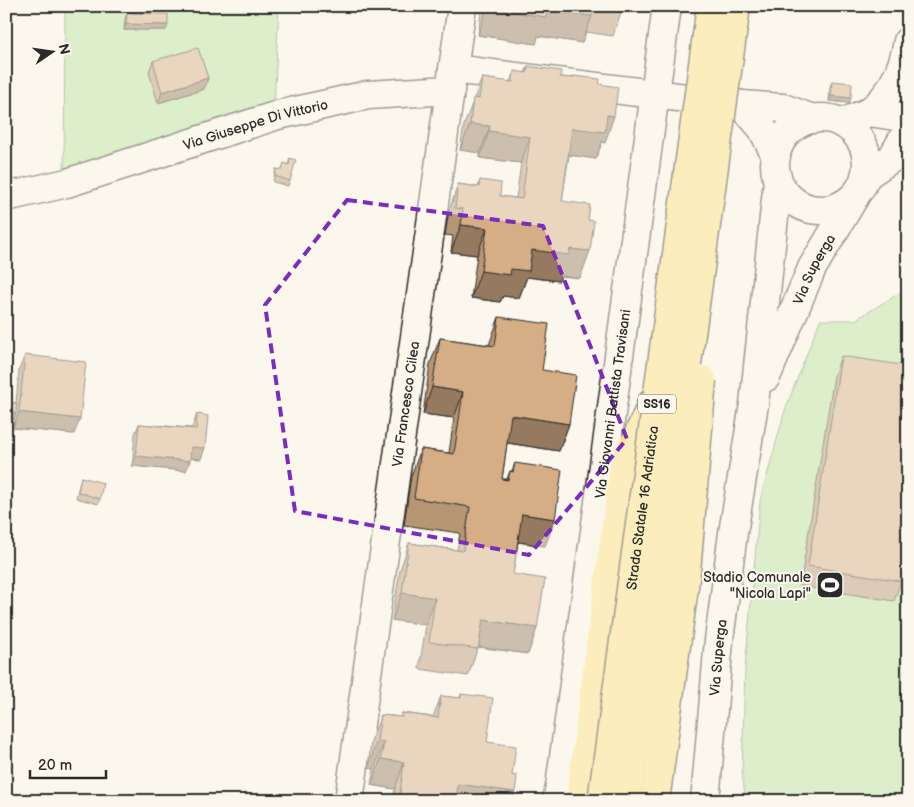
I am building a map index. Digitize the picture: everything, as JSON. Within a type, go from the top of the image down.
[{"type":"highway","name":"Strada Statale 16 Adriatica","points":[[602,801],[711,6]]},
{"type":"highway","name":"Strada Statale 16 Adriatica","points":[[627,801],[736,6]]},
{"type":"highway","points":[[655,801],[686,572],[707,326],[752,6]]},
{"type":"highway","name":"SS16","points":[[580,801],[624,466],[660,387]]},
{"type":"street","name":"Via Francesco Cilea","points":[[349,801],[462,6]]},
{"type":"street","name":"Via Giovanni Battista Travisani","points":[[557,801],[562,776],[667,6]]},
{"type":"street","points":[[842,123],[869,112],[888,95],[904,62],[908,41]]},
{"type":"street","name":"Via Giuseppe Di Vittorio","points":[[6,197],[67,183],[278,115],[368,95],[451,80],[654,94],[783,108],[812,119]]},
{"type":"street","points":[[742,105],[762,128],[777,168]]},
{"type":"street","points":[[869,112],[908,118]]},
{"type":"street","points":[[812,119],[827,118],[842,123],[854,132],[863,145],[867,160],[861,185]]},
{"type":"street","name":"Via Superga","points":[[706,799],[722,620],[732,533],[754,404],[780,143],[788,132],[812,119]]},
{"type":"street","name":"Via Superga","points":[[777,168],[786,194],[798,204],[813,209],[829,210],[844,204],[861,185],[900,155],[908,130]]},
{"type":"street","name":"Via Superga","points":[[754,404],[812,268],[861,185]]},
{"type":"highlighted area","points":[[347,200],[543,226],[627,439],[529,555],[295,511],[265,305]]},
{"type":"green space","points":[[65,6],[279,6],[274,108],[64,173]]},
{"type":"green space","name":"Stadio Comunale \"Nicola Lapi\"","points":[[908,288],[908,801],[746,801],[742,774],[745,668],[760,501],[785,410],[820,320],[855,320]]},
{"type":"building","points":[[488,6],[593,6],[592,16],[547,10],[546,17],[487,8]]},
{"type":"building","points":[[600,6],[623,6],[622,10]]},
{"type":"building","points":[[127,13],[168,14],[168,25],[126,24]]},
{"type":"building","points":[[198,48],[208,78],[162,92],[153,61]]},
{"type":"building","points":[[528,66],[561,71],[560,77],[573,78],[573,76],[600,79],[599,84],[618,87],[614,116],[607,115],[605,132],[572,128],[562,201],[590,205],[588,220],[594,221],[590,251],[570,249],[569,255],[532,250],[529,271],[511,269],[510,275],[481,271],[487,228],[461,225],[463,209],[455,208],[458,184],[479,187],[480,180],[501,183],[500,196],[522,199],[530,137],[489,131],[490,126],[470,124],[473,98],[479,99],[482,78],[513,82],[514,71],[527,73]]},
{"type":"building","points":[[832,81],[852,83],[851,98],[831,96]]},
{"type":"building","points":[[290,158],[296,160],[290,181],[275,176],[276,169],[282,170],[284,163],[289,165]]},
{"type":"building","points":[[499,317],[549,324],[542,370],[576,375],[569,424],[511,415],[502,479],[508,480],[510,471],[513,472],[515,463],[562,470],[555,519],[522,514],[513,574],[545,579],[537,628],[483,620],[478,649],[429,642],[435,598],[402,593],[409,543],[463,551],[470,507],[414,498],[421,449],[454,454],[463,392],[432,387],[440,338],[495,346]]},
{"type":"building","points":[[25,355],[86,362],[80,419],[19,412]]},
{"type":"building","points":[[841,356],[908,366],[908,538],[901,581],[808,566]]},
{"type":"building","points":[[6,403],[17,403],[16,413],[6,412]]},
{"type":"building","points":[[197,414],[208,416],[205,448],[191,447],[190,461],[136,456],[139,424],[196,429]]},
{"type":"building","points":[[81,477],[103,483],[100,499],[78,492]]},
{"type":"building","points":[[461,694],[493,698],[487,742],[516,746],[512,775],[517,776],[515,792],[458,784],[456,801],[399,801],[404,762],[381,759],[384,742],[377,741],[381,715],[402,717],[402,713],[438,718],[441,696],[461,698]]},
{"type":"place","name":"Stadio Comunale \"Nicola Lapi\"","points":[[830,585]]}]
